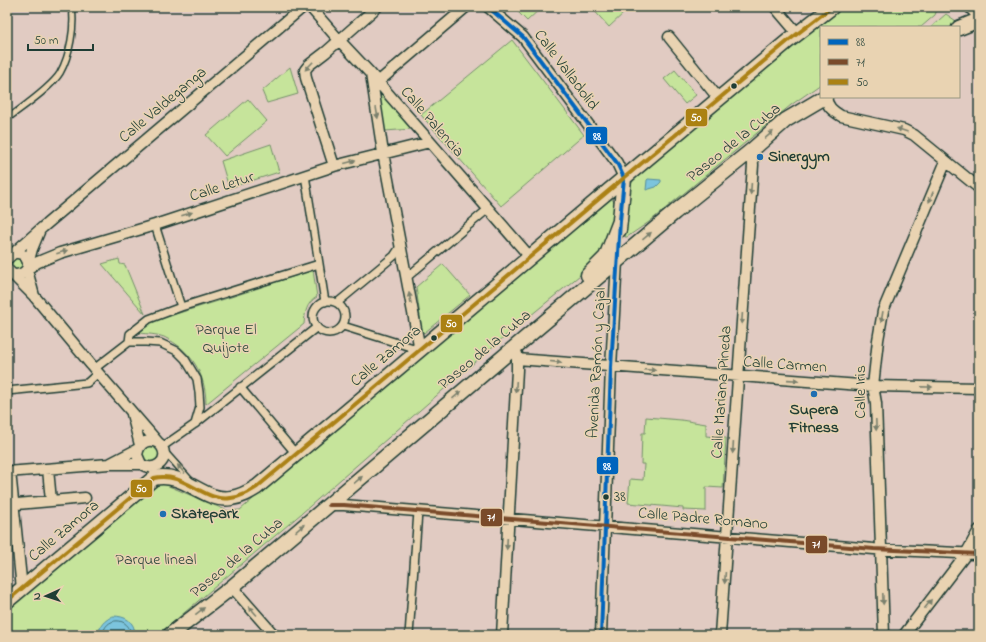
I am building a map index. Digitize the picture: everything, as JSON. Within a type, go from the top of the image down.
[{"type":"main road","name":"Calle Zamora","points":[[7,601],[154,478],[162,476],[176,479],[208,494],[219,498],[230,499],[257,487],[788,41],[832,7]]},
{"type":"main road","points":[[972,7],[979,14]]},
{"type":"main road","points":[[960,28],[979,20]]},
{"type":"main road","name":"Paseo de la Cuba","points":[[170,635],[232,587],[329,505],[516,354],[618,261],[786,120],[824,98]]},
{"type":"main road","points":[[618,261],[624,178]]},
{"type":"main road","points":[[516,354],[520,333],[585,278],[606,257],[620,221]]},
{"type":"street","name":"Calle Valdeganga","points":[[8,257],[303,7]]},
{"type":"street","name":"Calle Palencia","points":[[310,7],[338,40],[371,74],[530,257]]},
{"type":"street","points":[[334,166],[306,78],[305,70],[377,7]]},
{"type":"street","points":[[378,82],[466,7]]},
{"type":"street","name":"Calle Valladolid","points":[[488,7],[524,37],[617,163],[624,178]]},
{"type":"street","points":[[775,7],[798,34]]},
{"type":"street","points":[[668,37],[719,100]]},
{"type":"street","points":[[343,326],[420,350],[383,153],[371,74]]},
{"type":"street","points":[[826,98],[827,104],[832,110],[841,116],[904,130],[914,135],[979,188]]},
{"type":"street","name":"Calle Letur","points":[[10,274],[19,276],[27,267],[60,253],[155,225],[305,175],[383,153],[430,142]]},
{"type":"street","name":"Calle Mariana Pineda","points":[[720,635],[753,165],[752,150]]},
{"type":"street","name":"Calle Iris","points":[[884,635],[876,403],[873,386],[878,340],[883,311],[946,161]]},
{"type":"street","points":[[305,175],[325,302]]},
{"type":"street","points":[[406,278],[488,210]]},
{"type":"street","points":[[155,225],[181,307]]},
{"type":"street","name":"Calle Valdeganga","points":[[27,267],[36,238],[43,227]]},
{"type":"street","points":[[337,303],[394,256],[400,247]]},
{"type":"street","points":[[8,257],[18,253],[22,254],[28,260],[27,267],[34,296]]},
{"type":"street","name":"Avenida Ramón y Cajal","points":[[601,635],[611,367],[618,261]]},
{"type":"street","points":[[129,342],[130,334],[149,319],[181,307],[319,264]]},
{"type":"street","points":[[10,274],[34,296],[96,371],[131,410],[162,447],[163,458],[160,464],[156,467],[149,468],[143,465],[138,459],[139,447],[131,410]]},
{"type":"street","points":[[331,301],[337,303],[341,306],[345,316],[343,326],[335,332],[325,333],[317,327],[313,319],[314,313],[320,304],[331,301]]},
{"type":"street","points":[[162,447],[195,424],[317,327]]},
{"type":"street","points":[[7,390],[87,383],[96,371],[129,342],[160,343],[177,351],[185,359],[197,379],[200,407],[195,424]]},
{"type":"street","points":[[502,635],[516,354]]},
{"type":"street","name":"Calle Carmen","points":[[516,354],[611,367],[873,386],[979,388]]},
{"type":"street","points":[[240,387],[296,454]]},
{"type":"street","points":[[109,464],[150,440],[156,442],[162,447]]},
{"type":"street","points":[[22,588],[8,472],[109,464],[143,465]]},
{"type":"street","points":[[143,465],[145,478],[143,487]]},
{"type":"street","points":[[48,469],[51,500]]},
{"type":"street","points":[[17,504],[85,498]]},
{"type":"street","name":"Calle Padre Romano","points":[[329,505],[508,518],[881,549],[979,554]]},
{"type":"street","points":[[409,635],[418,512]]},
{"type":"street","points":[[904,635],[966,554],[976,535]]},
{"type":"street","points":[[232,587],[274,635]]},
{"type":"lane","points":[[7,119],[45,89],[60,73],[72,36],[72,7]]},
{"type":"lane","name":"Calle Zamora","points":[[162,447],[198,488]]},
{"type":"green space","points":[[513,7],[542,7],[527,21]]},
{"type":"green space","points":[[591,7],[621,7],[625,12],[609,27]]},
{"type":"green space","points":[[837,7],[938,7],[935,15],[922,26],[820,26],[820,85],[791,105],[649,222],[625,237],[630,187],[636,175]]},
{"type":"green space","points":[[946,14],[959,23],[952,26],[932,26]]},
{"type":"green space","points":[[512,40],[584,135],[501,206],[421,115]]},
{"type":"green space","points":[[290,67],[298,94],[267,103],[262,91]]},
{"type":"green space","points":[[675,70],[696,95],[685,104],[664,79]]},
{"type":"green space","points":[[379,94],[382,94],[412,129],[385,131]]},
{"type":"green space","points":[[248,99],[267,121],[225,156],[206,135]]},
{"type":"green space","points":[[271,144],[279,172],[229,188],[221,161]]},
{"type":"green space","name":"Parque lineal","points":[[611,198],[615,203],[613,223],[601,258],[498,342],[302,513],[158,635],[7,635],[7,610],[155,485],[164,484],[228,511],[240,510]]},
{"type":"green space","points":[[15,258],[19,258],[23,264],[19,270],[15,270],[11,266],[11,262]]},
{"type":"green space","points":[[119,259],[120,264],[125,265],[145,314],[102,264]]},
{"type":"green space","points":[[443,264],[470,295],[424,333],[422,331],[416,287]]},
{"type":"green space","name":"Parque El Quijote","points":[[313,270],[317,297],[308,305],[304,324],[206,404],[200,373],[189,356],[174,342],[164,337],[139,333],[153,321]]},
{"type":"green space","points":[[646,417],[706,424],[706,436],[726,438],[723,488],[706,487],[706,511],[683,510],[683,508],[628,503],[630,479],[643,480],[644,464],[641,464],[642,433],[645,433]]},
{"type":"green space","points":[[151,446],[157,448],[159,454],[157,460],[151,462],[145,460],[143,454],[145,448]]},
{"type":"water","points":[[648,179],[661,180],[661,182],[656,187],[646,190]]},
{"type":"water","points":[[113,616],[122,617],[128,620],[135,630],[135,635],[99,635],[103,624]]},
{"type":"transit line","name":"88","points":[[488,7],[523,37],[617,163],[624,178],[611,367],[601,635]]},
{"type":"transit line","name":"50","points":[[7,601],[154,478],[165,477],[175,479],[212,496],[221,498],[238,497],[257,487],[788,41],[832,7]]},
{"type":"transit line","name":"71","points":[[329,505],[344,505],[874,549],[979,554]]},
{"type":"place","name":"Sinergym","points":[[760,157]]},
{"type":"place","name":"Supera Fitness","points":[[814,394]]},
{"type":"place","name":"38","points":[[606,497]]},
{"type":"place","name":"Skatepark","points":[[163,514]]}]
